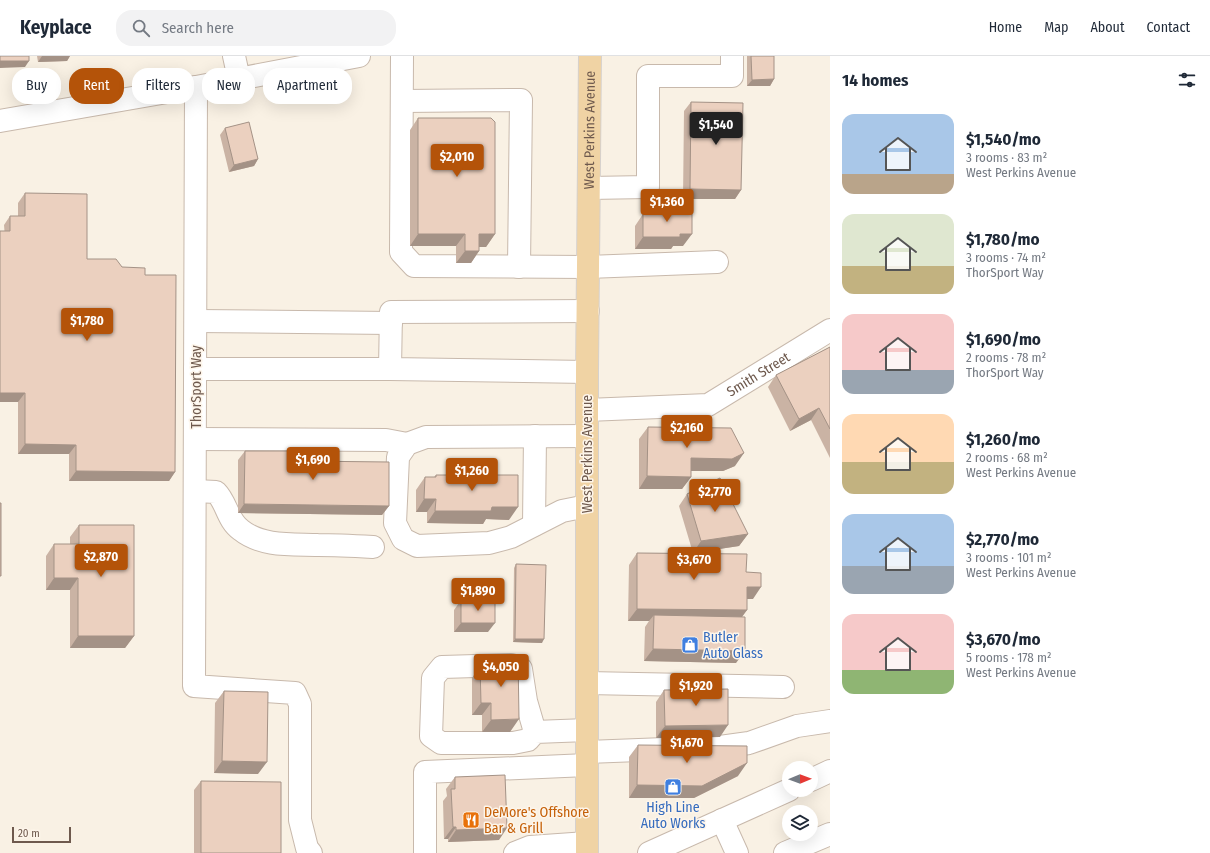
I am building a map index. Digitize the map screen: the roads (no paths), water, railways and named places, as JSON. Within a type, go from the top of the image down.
[{"type":"main road","name":"West Perkins Avenue","points":[[587,848],[587,372],[590,56]]},
{"type":"street","points":[[234,56],[237,68]]},
{"type":"street","points":[[255,76],[359,56]]},
{"type":"street","points":[[402,56],[401,252],[414,266],[588,267],[717,262]]},
{"type":"street","points":[[589,188],[648,187],[648,76],[732,76],[732,56]]},
{"type":"street","points":[[0,121],[202,86]]},
{"type":"street","name":"ThorSport Way","points":[[196,87],[194,686],[295,693],[300,704],[300,820],[307,848],[310,853]]},
{"type":"street","points":[[402,101],[521,100],[519,267]]},
{"type":"street","points":[[390,369],[391,312],[588,311]]},
{"type":"street","points":[[196,321],[390,323]]},
{"type":"street","name":"Smith Street","points":[[587,410],[708,405],[830,330]]},
{"type":"street","points":[[196,369],[390,369],[587,372]]},
{"type":"street","points":[[534,526],[535,436]]},
{"type":"street","points":[[195,439],[386,440],[407,444],[426,438],[587,436]]},
{"type":"street","points":[[407,444],[398,457],[395,523],[403,539],[416,546],[489,543],[511,537],[562,511],[587,506]]},
{"type":"street","points":[[195,491],[216,492],[222,498],[229,518],[241,530],[257,539],[275,543],[373,547]]},
{"type":"street","points":[[535,732],[526,701],[520,669],[511,665],[442,667],[433,678],[431,736],[441,743],[513,744],[528,740],[535,732],[587,730]]},
{"type":"street","points":[[587,683],[783,687]]},
{"type":"street","points":[[425,853],[425,772],[720,748],[749,743],[797,726],[830,721]]},
{"type":"street","points":[[818,777],[830,771]]},
{"type":"street","points":[[649,853],[782,793]]},
{"type":"street","points":[[722,820],[737,853]]},
{"type":"street","points":[[785,853],[830,834]]},
{"type":"street","points":[[515,853],[530,847],[587,848]]},
{"type":"place","name":"Butler Auto Glass","points":[[690,645]]},
{"type":"place","name":"High Line Auto Works","points":[[673,787]]},
{"type":"place","name":"DeMore's Offshore Bar & Grill","points":[[471,820]]}]
